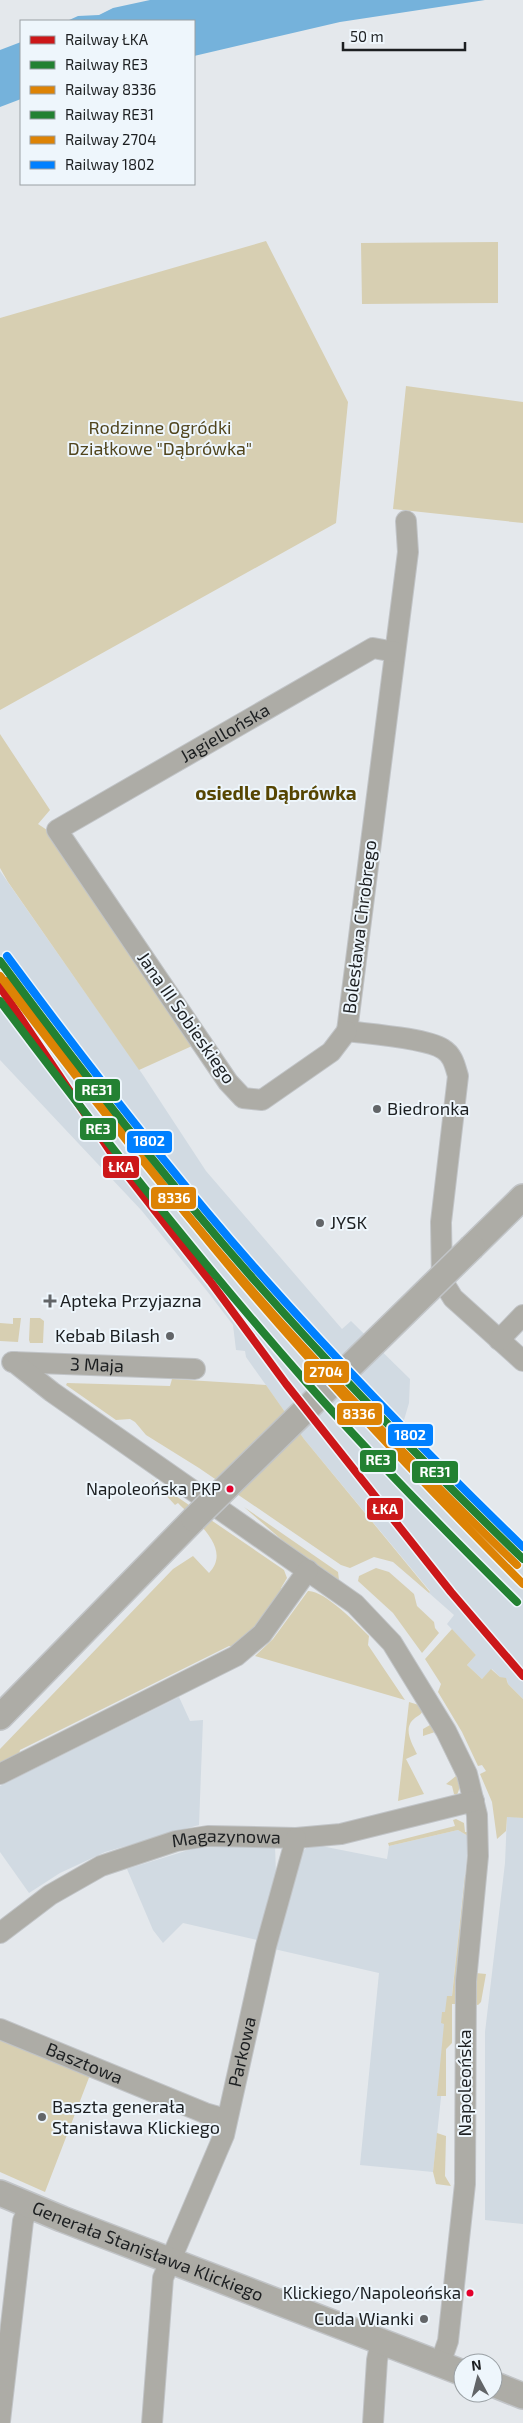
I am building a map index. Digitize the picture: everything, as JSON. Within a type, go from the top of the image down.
[{"type":"street","name":"Bolesława Chrobrego","points":[[406,521],[408,552],[347,1031],[426,1043],[444,1049],[454,1061],[458,1076],[441,1222],[442,1280],[454,1298],[499,1340]]},
{"type":"street","name":"Jagiellońska","points":[[57,830],[374,648],[395,652]]},
{"type":"street","name":"Jana III Sobieskiego","points":[[57,830],[228,1082],[243,1098],[262,1100],[331,1052],[347,1031]]},
{"type":"street","points":[[0,1717],[194,1519],[523,1197]]},
{"type":"street","points":[[523,1315],[499,1340],[523,1362]]},
{"type":"street","name":"3 Maja","points":[[7,1361],[195,1368]]},
{"type":"street","name":"Napoleońska","points":[[7,1361],[355,1604],[392,1643],[455,1746],[467,1774],[474,1801],[478,1856],[466,1982],[464,2193],[448,2341],[452,2368]]},
{"type":"street","points":[[0,1774],[236,1656],[262,1634],[308,1570]]},
{"type":"street","name":"Magazynowa","points":[[0,1933],[50,1895],[87,1873],[120,1858],[176,1840],[197,1837],[296,1838],[355,1832],[474,1801]]},
{"type":"street","name":"Parkowa","points":[[152,2423],[163,2278],[224,2135],[226,2119],[266,1946],[296,1838]]},
{"type":"street","name":"Basztowa","points":[[0,2028],[204,2113],[226,2119]]},
{"type":"street","name":"Generała Stanisława Klickiego","points":[[0,2193],[29,2206],[452,2368]]},
{"type":"street","points":[[0,2421],[23,2221],[29,2206]]},
{"type":"street","points":[[373,2423],[376,2360],[381,2341]]},
{"type":"street","points":[[503,2388],[523,2396]]},
{"type":"shaded area","points":[[0,871],[143,1075],[206,1171],[342,1329],[351,1321],[410,1379],[409,1403],[404,1420],[483,1509],[520,1541],[519,1543],[523,1547],[523,1699],[508,1684],[507,1680],[500,1677],[492,1669],[482,1679],[467,1665],[476,1655],[447,1624],[454,1615],[429,1593],[430,1591],[304,1439],[246,1357],[245,1351],[236,1350],[233,1325],[207,1291],[142,1211],[0,1060]]},
{"type":"shaded area","points":[[179,1697],[190,1721],[203,1720],[199,1825],[105,1852],[60,1873],[29,1893],[0,1852],[0,1786]]},
{"type":"shaded area","points":[[507,1816],[523,1818],[523,2224],[485,2220],[485,2032],[505,1863]]},
{"type":"shaded area","points":[[458,1830],[468,1836],[467,1855],[433,2172],[360,2165],[379,1973],[274,1949],[301,1853],[311,1844],[387,1859],[389,1846]]},
{"type":"shaded area","points":[[275,1845],[276,1875],[257,1940],[183,1923],[163,1943],[153,1930],[127,1869],[195,1848]]},
{"type":"green space","name":"Rodzinne Ogródki Działkowe \"Dąbrówka\"","points":[[266,241],[348,402],[336,523],[0,710],[0,318]]},
{"type":"green space","points":[[498,242],[498,303],[362,304],[361,243]]},
{"type":"green space","points":[[406,386],[523,402],[523,523],[393,509]]},
{"type":"green space","points":[[0,734],[50,810],[38,824],[47,830],[192,1046],[139,1070],[8,882],[0,868]]},
{"type":"green space","points":[[13,1318],[21,1318],[18,1342],[0,1341],[0,1323],[13,1324]]},
{"type":"green space","points":[[30,1318],[40,1318],[44,1321],[43,1343],[30,1343]]},
{"type":"green space","points":[[172,1379],[266,1385],[304,1439],[430,1592],[393,1562],[374,1557],[350,1568],[341,1565],[199,1468],[146,1435],[135,1422],[130,1419],[116,1420],[66,1385],[67,1383],[170,1386]]},
{"type":"green space","points":[[151,1479],[284,1570],[287,1578],[281,1588],[285,1592],[237,1648],[229,1646],[20,1750],[18,1758],[0,1767],[0,1749],[173,1569],[193,1556],[209,1573],[215,1564],[217,1554],[214,1544],[208,1535],[178,1503],[175,1505]]},
{"type":"green space","points":[[244,1507],[338,1572],[339,1580],[289,1546]]},
{"type":"green space","points":[[376,1568],[389,1572],[414,1594],[417,1606],[434,1622],[435,1628],[439,1633],[422,1653],[393,1613],[358,1581],[359,1576]]},
{"type":"green space","points":[[308,1591],[323,1596],[349,1616],[369,1636],[368,1645],[405,1700],[255,1656],[273,1639]]},
{"type":"green space","points":[[452,1629],[476,1655],[467,1665],[482,1679],[491,1669],[500,1677],[506,1678],[508,1684],[523,1699],[523,1818],[507,1817],[506,1831],[497,1839],[492,1802],[480,1774],[486,1771],[482,1765],[478,1766],[462,1732],[438,1692],[441,1684],[425,1659]]},
{"type":"green space","points":[[409,1702],[422,1706],[423,1710],[409,1726],[409,1736],[417,1754],[406,1759],[424,1794],[398,1801]]},
{"type":"green space","points":[[430,1725],[433,1726],[461,1784],[457,1795],[454,1794],[452,1786],[446,1784],[456,1776],[435,1732],[423,1736],[423,1729]]},
{"type":"green space","points":[[456,1819],[464,1823],[465,1832],[470,1832],[470,1855],[467,1855],[468,1836],[458,1830],[389,1846],[388,1843],[455,1826],[453,1820]]},
{"type":"green space","points":[[465,1875],[468,1875],[457,2004],[452,2004],[452,2043],[446,2049],[446,2096],[437,2096],[444,2024],[441,2023],[442,2012],[445,2012],[447,1996],[452,1996]]},
{"type":"green space","points":[[476,1973],[486,1974],[481,2002],[478,2005],[473,2004]]},
{"type":"green space","points":[[0,2036],[90,2075],[45,2192],[0,2172]]},
{"type":"green space","points":[[437,2133],[446,2136],[445,2176],[451,2186],[436,2184],[433,2172]]},
{"type":"water","points":[[150,0],[485,0],[340,22],[195,56],[195,20],[69,20],[78,16],[99,15],[113,8]]},
{"type":"water","points":[[20,42],[20,99],[0,107],[0,50]]},
{"type":"rail line","name":"1802","points":[[7,956],[128,1115],[255,1268],[386,1410],[523,1547]]},
{"type":"rail line","name":"RE31","points":[[0,961],[121,1120],[249,1274],[383,1419],[523,1559]]},
{"type":"rail line","name":"2704","points":[[0,976],[118,1129],[241,1278],[376,1425],[517,1565]]},
{"type":"rail line","name":"8336","points":[[7,981],[129,1142],[256,1298],[387,1443],[523,1584]]},
{"type":"rail line","name":"ŁKA","points":[[0,987],[120,1166],[210,1281],[286,1384],[451,1592],[523,1676]]},
{"type":"rail line","name":"RE3","points":[[0,1001],[150,1195],[267,1337],[384,1467],[517,1602]]},
{"type":"place","name":"Biedronka","points":[[377,1109]]},
{"type":"place","name":"JYSK","points":[[320,1223]]},
{"type":"place","name":"Apteka Przyjazna","points":[[50,1301]]},
{"type":"place","name":"Kebab Bilash","points":[[170,1336]]},
{"type":"place","name":"Napoleońska PKP","points":[[230,1489]]},
{"type":"place","name":"Baszta generała Stanisława Klickiego","points":[[42,2117]]},
{"type":"place","name":"Klickiego/Napoleońska","points":[[470,2293]]},
{"type":"place","name":"Cuda Wianki","points":[[424,2319]]},
{"type":"district","name":"osiedle Dąbrówka","points":[[276,793]]}]
